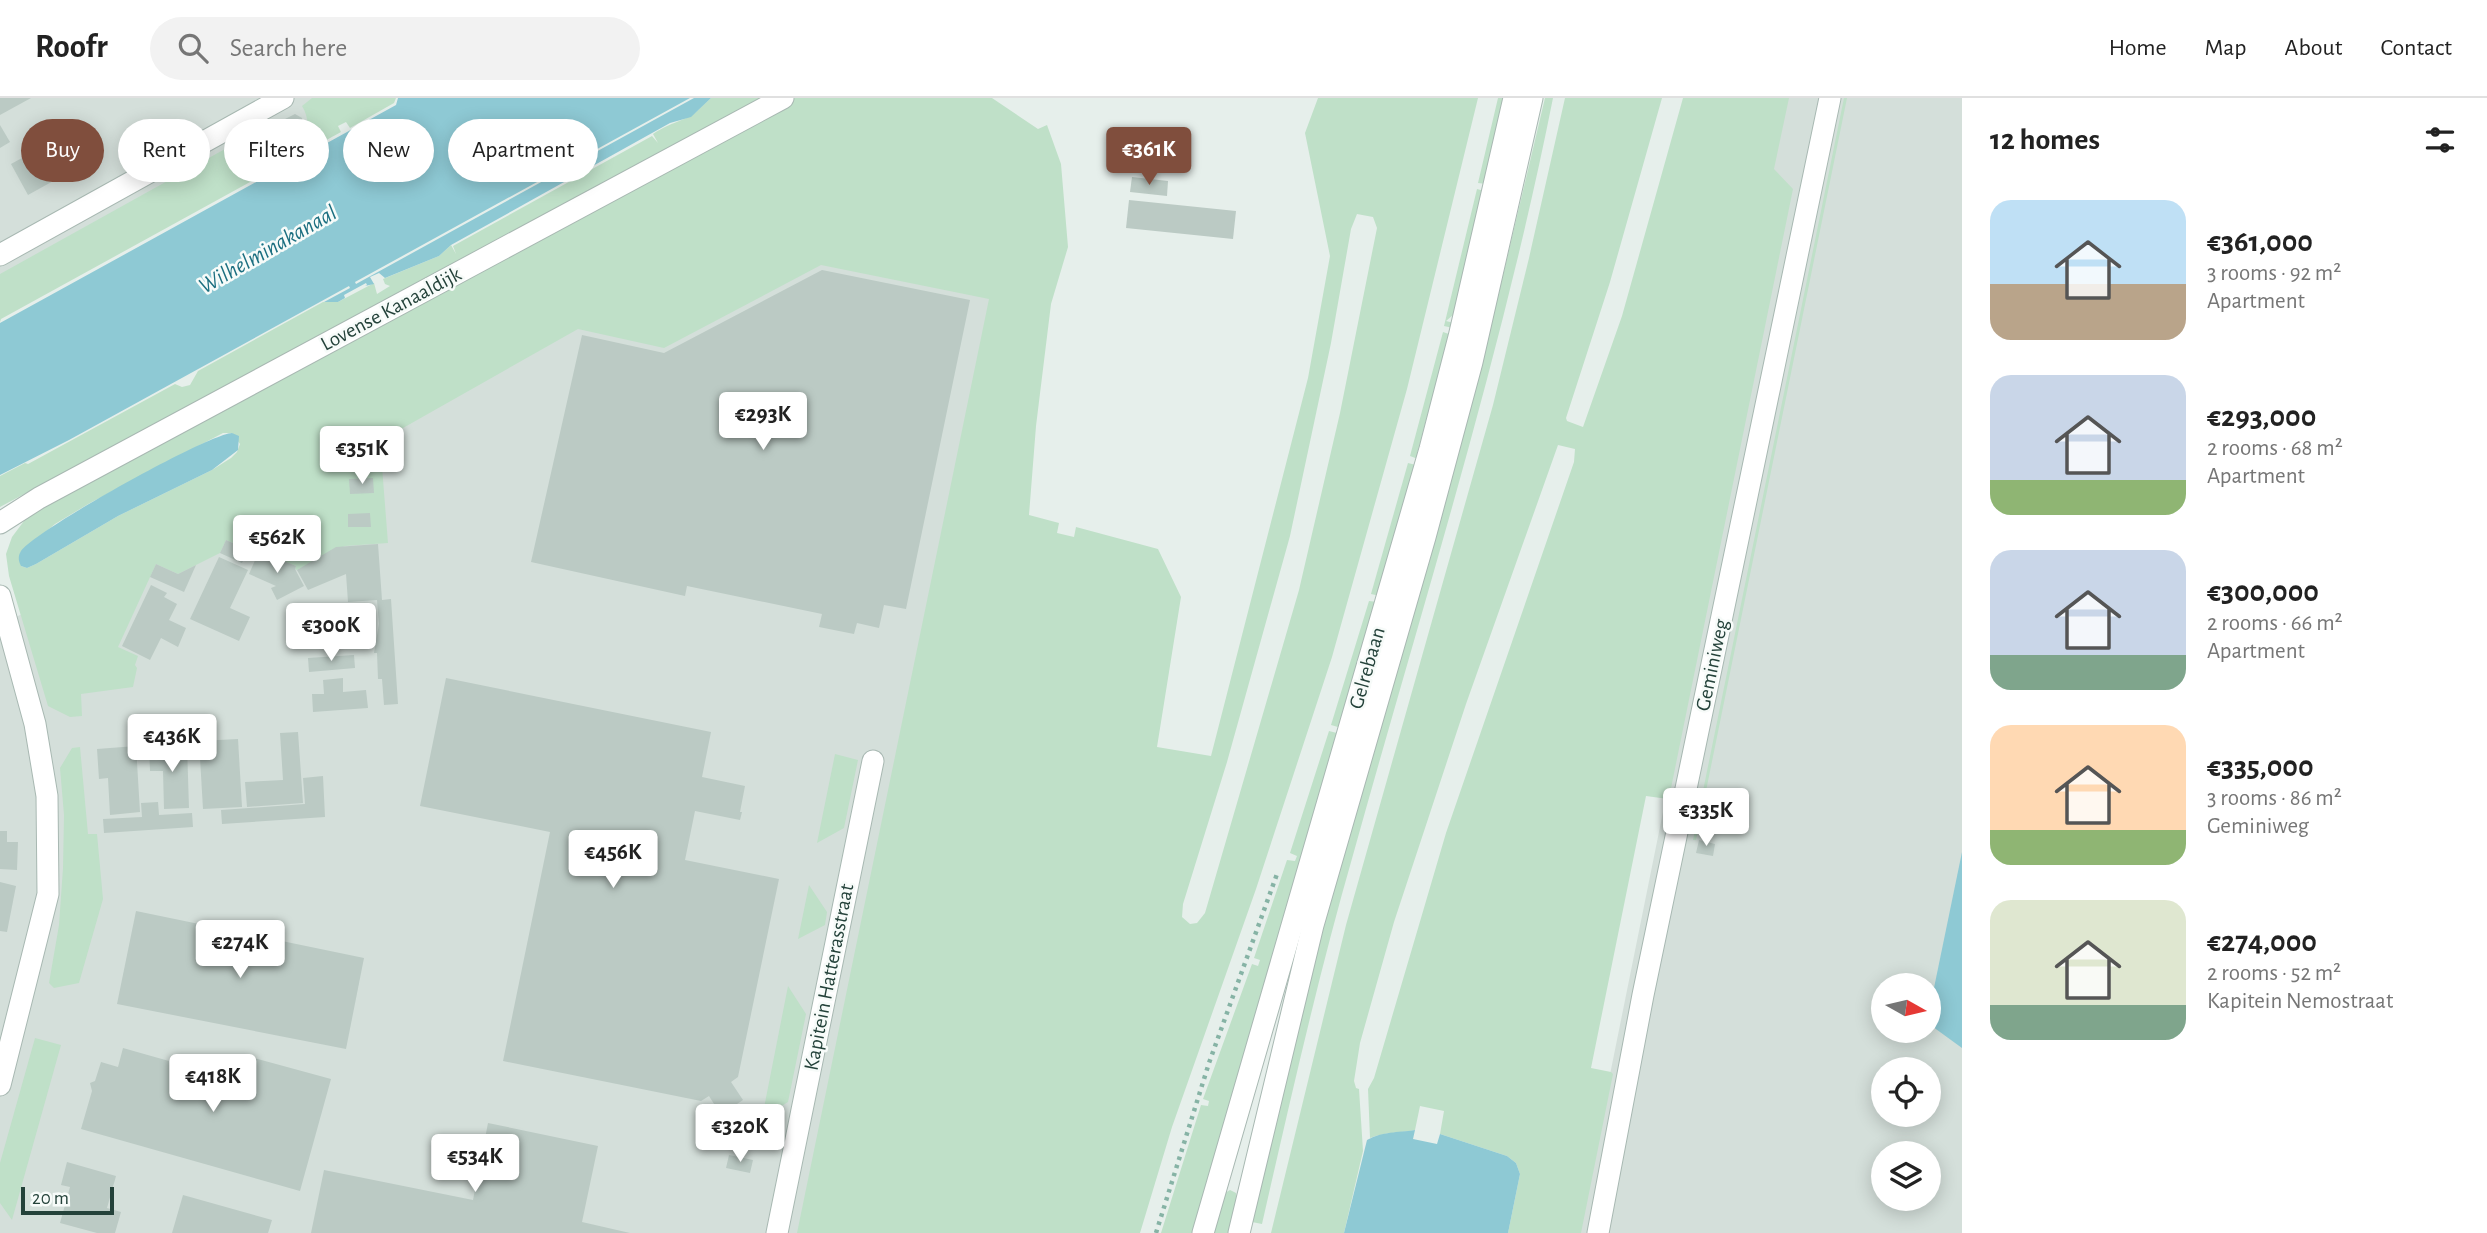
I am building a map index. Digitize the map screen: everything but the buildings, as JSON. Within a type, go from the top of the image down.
[{"type":"street","points":[[0,255],[283,98]]},
{"type":"street","name":"Lovense Kanaaldijk","points":[[0,523],[40,498],[783,98]]},
{"type":"street","name":"Gelrebaan","points":[[1203,1233],[1430,449],[1459,337],[1514,98]]},
{"type":"street","name":"Gelrebaan","points":[[1239,1233],[1313,925],[1425,537],[1472,362],[1532,98]]},
{"type":"street","name":"Geminiweg","points":[[1598,1233],[1643,995],[1830,98]]},
{"type":"street","points":[[0,596],[35,724],[47,796],[48,894],[0,1085]]},
{"type":"street","name":"Kapitein Hatterasstraat","points":[[778,1233],[873,761]]},
{"type":"path","points":[[1156,1233],[1209,1063],[1281,862]]},
{"type":"shaded area","points":[[0,98],[360,98],[324,119],[224,119],[224,177],[0,307]]},
{"type":"shaded area","points":[[1784,98],[1962,98],[1962,1233],[1578,1233],[1788,193],[1769,173]]},
{"type":"shaded area","points":[[819,260],[995,295],[819,1233],[0,1233],[0,625],[378,436],[579,322]]},
{"type":"green space","points":[[312,98],[396,98],[394,103],[366,119],[343,119],[343,124],[338,126],[341,132],[329,139],[329,119],[306,119],[302,106]]},
{"type":"green space","points":[[711,98],[761,98],[0,507],[0,476],[25,463],[28,464],[175,384],[182,387],[190,385],[198,371],[323,302],[338,302],[374,283],[377,294],[390,286],[385,284],[383,279],[439,256],[451,245],[456,254],[453,246],[569,182],[598,182],[598,166],[652,136],[658,143],[653,134],[698,110]]},
{"type":"green space","points":[[795,98],[992,98],[1038,129],[1047,125],[1061,164],[1068,247],[1051,304],[1036,426],[1029,515],[1059,523],[1057,533],[1074,537],[1076,527],[1158,549],[1181,597],[1157,747],[1211,756],[1308,378],[1330,256],[1305,133],[1318,98],[1478,98],[1407,389],[1332,657],[1256,889],[1172,1127],[1140,1233],[797,1233],[989,299],[821,265],[664,348],[578,329],[380,441],[388,543],[345,546],[297,570],[296,566],[259,551],[257,554],[226,540],[220,553],[178,574],[156,564],[118,647],[138,656],[133,687],[81,694],[82,716],[70,717],[48,706],[9,576],[6,554],[12,537],[24,521],[56,497]],"holes":[[[1357,214],[1373,217],[1377,228],[1340,413],[1299,590],[1205,913],[1197,923],[1190,924],[1182,917],[1183,904],[1227,762],[1290,536],[1331,343],[1351,229]],[[223,433],[232,433],[240,444],[231,458],[118,516],[36,564],[27,568],[21,566],[20,553],[55,524]]]},
{"type":"green space","points":[[1498,98],[1504,98],[1485,176],[1486,184],[1478,183]]},
{"type":"green space","points":[[1545,98],[1553,98],[1533,194],[1486,384],[1340,901],[1262,1224],[1252,1222],[1325,922],[1478,381]]},
{"type":"green space","points":[[1565,98],[1662,98],[1567,421],[1583,427],[1622,316],[1683,98],[1789,98],[1774,169],[1793,189],[1670,793],[1668,799],[1646,796],[1591,1068],[1613,1074],[1581,1233],[1508,1233],[1520,1174],[1516,1163],[1507,1156],[1440,1134],[1444,1111],[1420,1106],[1415,1130],[1370,1138],[1368,1089],[1374,1078],[1446,833],[1574,462],[1575,449],[1558,445],[1466,704],[1394,922],[1360,1043],[1354,1081],[1359,1089],[1363,1151],[1344,1233],[1271,1233],[1346,925],[1493,405]]},
{"type":"green space","points":[[1844,98],[1847,98],[1696,840],[1693,840]]},
{"type":"green space","points":[[224,150],[224,182],[250,182],[1,319],[0,322],[0,274],[166,182],[210,182],[210,157]]},
{"type":"green space","points":[[1477,189],[1484,191],[1453,315],[1446,321],[1454,323],[1453,328],[1444,326]]},
{"type":"green space","points":[[1443,332],[1449,334],[1417,454],[1418,459],[1410,456]]},
{"type":"green space","points":[[1408,463],[1416,465],[1380,596],[1371,594]]},
{"type":"green space","points":[[1369,601],[1378,602],[1194,1233],[1161,1233],[1201,1105],[1208,1106],[1209,1101],[1203,1099],[1252,964],[1258,966],[1260,960],[1254,958],[1287,860],[1295,861],[1297,856],[1290,853],[1329,731],[1337,733],[1338,727],[1331,725]]},
{"type":"green space","points":[[80,747],[88,834],[97,834],[103,899],[79,983],[54,988],[49,983],[59,925],[63,868],[64,815],[60,768],[72,748]]},
{"type":"green space","points":[[835,754],[858,760],[844,828],[817,843]]},
{"type":"green space","points":[[809,885],[827,912],[825,925],[798,939]]},
{"type":"green space","points":[[788,986],[806,1014],[788,1102],[762,1118]]},
{"type":"green space","points":[[35,1038],[61,1045],[12,1220],[0,1203],[0,1163]]},
{"type":"green space","points":[[1230,1190],[1236,1193],[1237,1199],[1229,1233],[1213,1233],[1225,1193]]},
{"type":"water","name":"Wilhelminakanaal","points":[[398,98],[690,98],[598,149],[598,119],[448,119],[448,182],[537,182],[355,282],[356,284],[541,182],[564,182],[451,245],[439,256],[385,278],[379,273],[370,277],[374,284],[365,286],[366,283],[344,295],[345,298],[338,302],[324,302],[350,288],[349,286],[0,475],[0,323],[256,182],[329,182],[329,142],[343,134],[343,182],[434,182],[434,119],[371,119],[396,105]]},
{"type":"water","points":[[694,98],[711,98],[691,117],[670,123],[598,163],[598,151]]},
{"type":"water","points":[[232,433],[239,436],[238,450],[212,470],[118,516],[36,564],[27,568],[21,566],[21,551],[56,524],[158,466]]},
{"type":"water","points":[[1962,852],[1962,1048],[1941,1033],[1941,973],[1937,973]]},
{"type":"water","points":[[1415,1130],[1413,1139],[1437,1144],[1440,1134],[1507,1156],[1516,1163],[1520,1174],[1508,1233],[1344,1233],[1367,1140],[1385,1134]]}]
